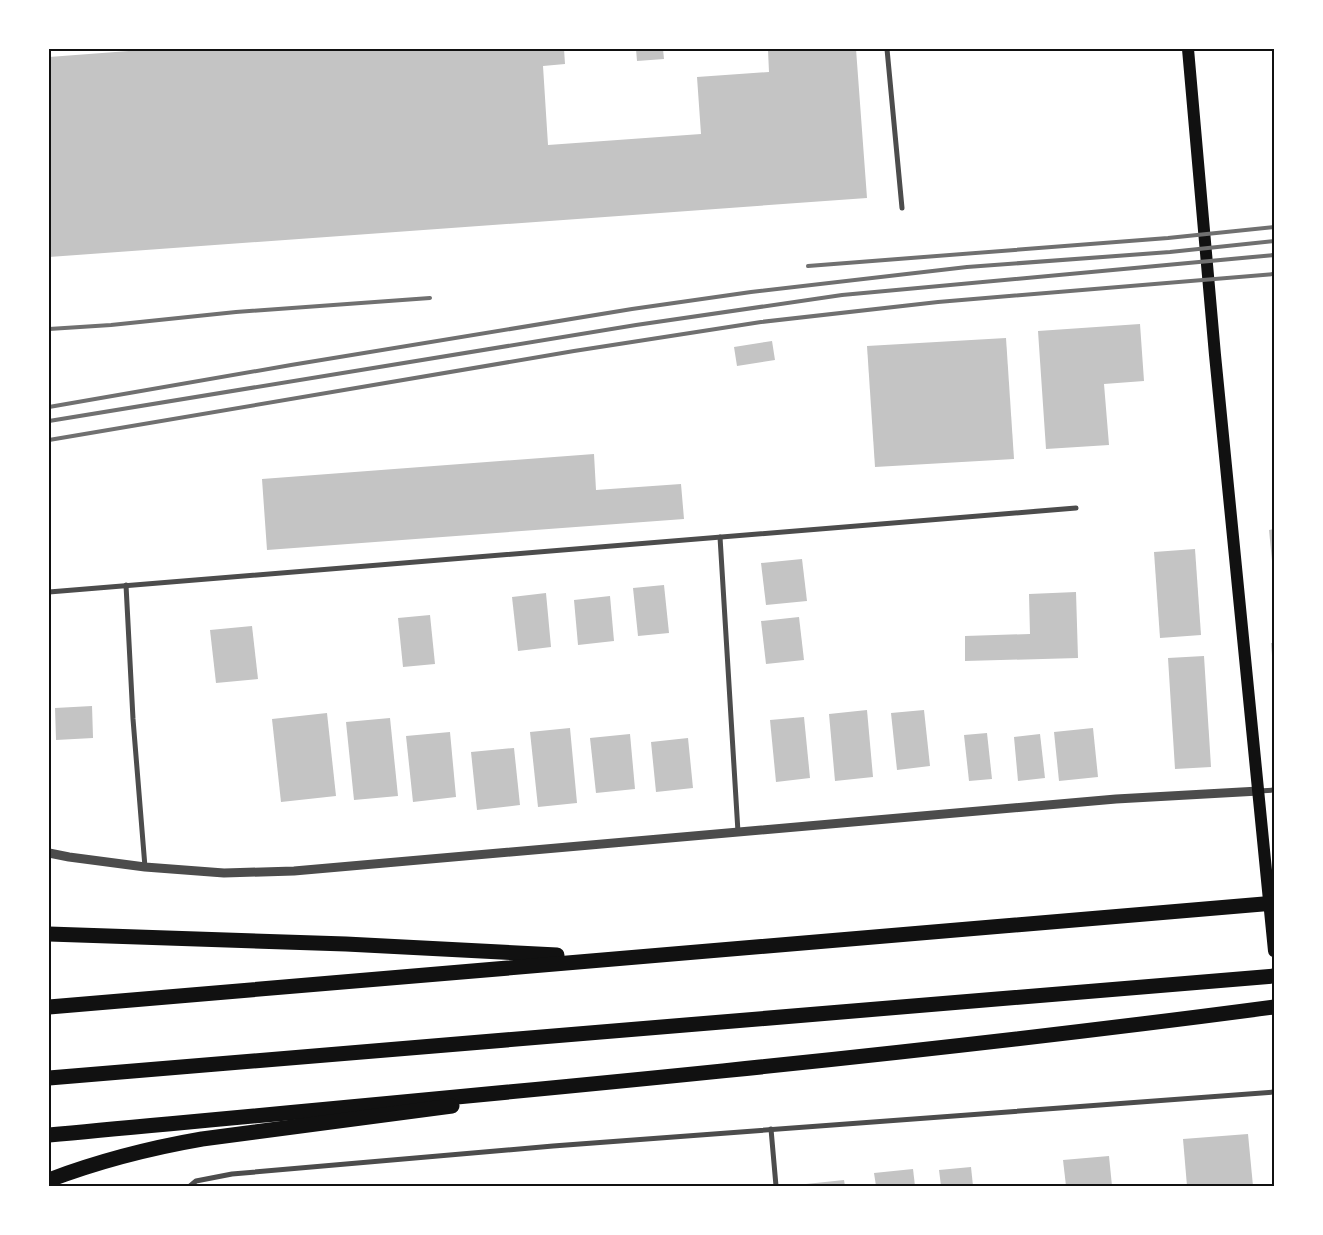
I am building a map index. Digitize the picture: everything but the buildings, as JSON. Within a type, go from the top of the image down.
[{"type":"highway","points":[[49,1007],[1274,903]]},
{"type":"highway","points":[[49,934],[346,944],[610,958]]},
{"type":"highway","points":[[49,1078],[1274,976]]},
{"type":"highway","points":[[49,1135],[717,1071],[1039,1037],[1274,1007]]},
{"type":"highway","points":[[49,1180],[96,1163],[202,1139],[717,1071]]},
{"type":"main road","points":[[1188,49],[1274,951]]},
{"type":"street","points":[[887,49],[902,208]]},
{"type":"street","points":[[49,592],[1076,508]]},
{"type":"street","points":[[720,537],[738,832]]},
{"type":"street","points":[[126,585],[133,719],[145,867]]},
{"type":"street","points":[[49,853],[69,858],[145,867],[224,873],[294,871],[1116,799],[1274,790]]},
{"type":"street","points":[[190,1186],[196,1181],[232,1174],[553,1146],[1274,1092]]},
{"type":"street","points":[[771,1129],[776,1186]]},
{"type":"railway","points":[[808,266],[1168,238],[1274,227]]},
{"type":"railway","points":[[49,407],[632,309],[751,292],[967,267],[1170,252],[1274,241]]},
{"type":"railway","points":[[49,421],[636,325],[842,295],[1274,255]]},
{"type":"railway","points":[[49,440],[574,351],[761,322],[938,302],[1274,274]]},
{"type":"railway","points":[[49,329],[111,325],[236,312],[430,298]]}]
